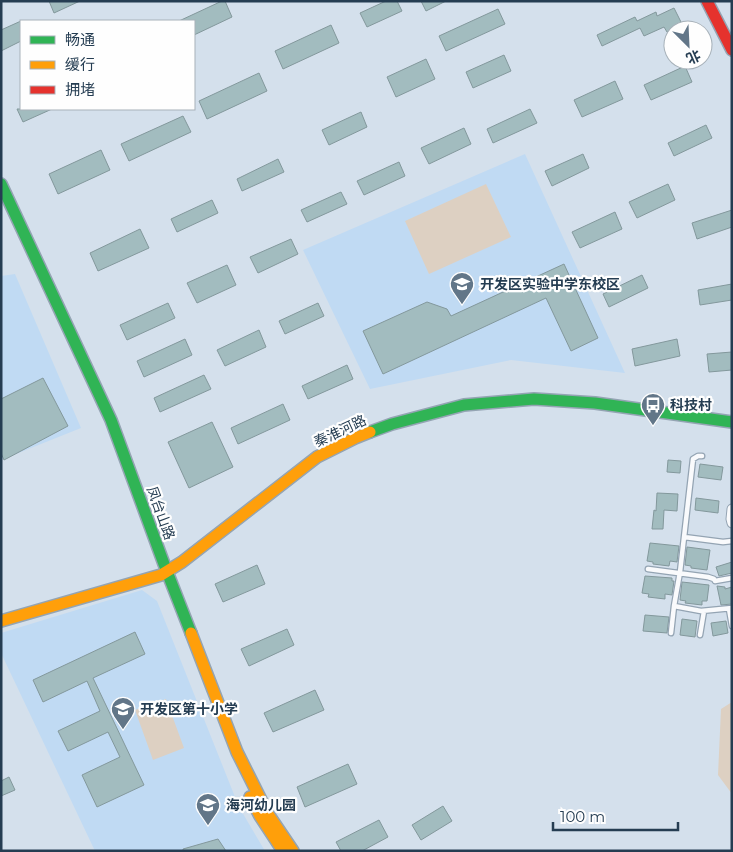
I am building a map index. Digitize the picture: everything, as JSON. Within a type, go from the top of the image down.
[{"type":"main road","points":[[707,1],[732,50]]},
{"type":"main road","name":"凤台山路","points":[[1,184],[110,420],[162,570],[230,755],[260,816],[283,851]]},
{"type":"main road","name":"凤台山路","points":[[1,200],[104,422],[162,570],[237,752],[268,814],[293,851]]},
{"type":"main road","name":"秦淮河路","points":[[1,612],[162,570],[311,452],[350,432],[389,418],[453,400],[534,392],[597,396],[732,415]]},
{"type":"main road","name":"秦淮河路","points":[[1,621],[162,570],[270,495],[317,457],[355,438],[392,424],[464,405],[534,400],[595,403],[732,422]]},
{"type":"street","points":[[732,509],[732,524]]},
{"type":"lane","points":[[671,633],[693,459],[702,456]]},
{"type":"lane","points":[[684,537],[723,542],[732,541]]},
{"type":"lane","points":[[648,569],[708,577],[715,581],[732,578]]},
{"type":"lane","points":[[674,606],[704,611],[730,608],[732,626]]},
{"type":"lane","points":[[700,634],[704,611]]},
{"type":"shaded area","name":"开发区实验中学东校区","points":[[525,154],[625,373],[511,360],[370,389],[303,250]]},
{"type":"shaded area","points":[[486,184],[511,237],[429,274],[405,221]]},
{"type":"shaded area","points":[[15,274],[81,428],[1,460],[1,276]]},
{"type":"shaded area","name":"开发区第十小学","points":[[142,590],[157,601],[239,807],[265,851],[95,851],[1,653],[1,633]]},
{"type":"shaded area","points":[[166,699],[184,748],[153,760],[135,710]]},
{"type":"shaded area","points":[[732,702],[732,794],[718,775],[721,709]]},
{"type":"building","points":[[49,1],[80,1],[54,13]]},
{"type":"building","points":[[222,1],[225,1],[232,17],[195,35],[195,20],[181,20]]},
{"type":"building","points":[[386,1],[397,1],[402,11],[367,27],[360,13]]},
{"type":"building","points":[[421,1],[446,1],[426,11]]},
{"type":"building","points":[[674,8],[680,20],[663,20],[663,27],[644,36],[640,28],[602,46],[597,35],[635,17],[637,21],[656,12],[657,16]]},
{"type":"building","points":[[498,9],[505,24],[446,51],[439,36]]},
{"type":"building","points":[[20,21],[20,42],[1,51],[1,30]]},
{"type":"building","points":[[331,25],[339,43],[283,69],[275,51]]},
{"type":"building","points":[[504,55],[511,71],[473,88],[466,72]]},
{"type":"building","points":[[426,59],[435,79],[396,97],[387,77]]},
{"type":"building","points":[[676,70],[687,70],[692,82],[651,100],[644,85]]},
{"type":"building","points":[[259,73],[267,91],[207,119],[199,101]]},
{"type":"building","points":[[615,81],[623,99],[582,117],[574,100]]},
{"type":"building","points":[[17,109],[50,110],[23,122]]},
{"type":"building","points":[[530,109],[537,123],[493,143],[487,129]]},
{"type":"building","points":[[361,112],[367,127],[329,145],[322,130]]},
{"type":"building","points":[[183,116],[191,132],[129,161],[121,144]]},
{"type":"building","points":[[706,125],[712,138],[674,156],[668,143]]},
{"type":"building","points":[[464,128],[471,144],[429,164],[421,148]]},
{"type":"building","points":[[101,150],[110,170],[58,194],[49,174]]},
{"type":"building","points":[[583,154],[589,168],[552,186],[545,171]]},
{"type":"building","points":[[278,159],[284,172],[242,191],[237,179]]},
{"type":"building","points":[[399,162],[405,176],[364,195],[357,181]]},
{"type":"building","points":[[668,184],[675,200],[637,218],[629,202]]},
{"type":"building","points":[[341,192],[347,204],[307,222],[301,210]]},
{"type":"building","points":[[212,200],[218,213],[177,232],[171,219]]},
{"type":"building","points":[[732,210],[732,227],[697,239],[692,223]]},
{"type":"building","points":[[615,212],[622,229],[580,248],[572,232]]},
{"type":"building","points":[[140,229],[149,248],[98,271],[90,253]]},
{"type":"building","points":[[291,239],[298,254],[258,273],[250,257]]},
{"type":"building","points":[[564,264],[598,338],[571,351],[546,298],[383,374],[363,331],[427,302],[447,309],[451,316]]},
{"type":"building","points":[[227,265],[236,285],[197,303],[187,283]]},
{"type":"building","points":[[642,275],[648,288],[609,307],[603,294]]},
{"type":"building","points":[[732,284],[732,300],[700,305],[698,290]]},
{"type":"building","points":[[168,303],[175,318],[127,340],[120,325]]},
{"type":"building","points":[[318,303],[324,316],[285,334],[279,321]]},
{"type":"building","points":[[259,330],[266,347],[225,366],[217,350]]},
{"type":"building","points":[[185,339],[192,355],[144,377],[137,361]]},
{"type":"building","points":[[677,339],[680,356],[635,366],[632,349]]},
{"type":"building","points":[[732,352],[732,370],[709,372],[707,354]]},
{"type":"building","points":[[347,365],[353,379],[308,399],[302,386]]},
{"type":"building","points":[[204,375],[211,389],[160,412],[154,398]]},
{"type":"building","points":[[43,378],[68,426],[4,460],[1,453],[1,399]]},
{"type":"building","points":[[283,404],[290,420],[238,444],[231,428]]},
{"type":"building","points":[[212,422],[233,467],[189,488],[168,442]]},
{"type":"building","points":[[668,460],[681,461],[680,473],[667,472]]},
{"type":"building","points":[[700,464],[723,467],[721,480],[698,477]]},
{"type":"building","points":[[657,493],[678,494],[677,511],[664,510],[663,529],[652,529]]},
{"type":"building","points":[[696,498],[719,501],[718,513],[695,510]]},
{"type":"building","points":[[650,543],[679,546],[677,562],[670,561],[669,566],[653,564],[653,562],[647,561]]},
{"type":"building","points":[[687,547],[710,550],[707,570],[691,568],[691,566],[685,565]]},
{"type":"building","points":[[732,562],[732,573],[719,576],[716,567]]},
{"type":"building","points":[[257,565],[265,584],[223,602],[215,584]]},
{"type":"building","points":[[645,576],[672,578],[672,581],[674,581],[672,595],[665,594],[665,599],[648,597],[649,594],[642,593]]},
{"type":"building","points":[[682,582],[709,585],[707,601],[702,601],[702,605],[685,603],[686,601],[680,600]]},
{"type":"building","points":[[717,586],[725,587],[725,589],[732,587],[732,604],[721,605]]},
{"type":"building","points":[[645,615],[669,617],[667,633],[643,631]]},
{"type":"building","points":[[682,619],[697,621],[695,637],[680,635]]},
{"type":"building","points":[[726,621],[728,633],[713,636],[711,623]]},
{"type":"building","points":[[287,629],[294,645],[249,666],[241,649]]},
{"type":"building","points":[[135,632],[145,654],[93,678],[144,785],[97,807],[82,775],[120,757],[108,732],[68,751],[58,731],[100,711],[87,681],[43,702],[33,680]]},
{"type":"building","points":[[315,690],[324,710],[273,732],[264,713]]},
{"type":"building","points":[[348,764],[357,784],[305,807],[297,787]]},
{"type":"building","points":[[9,777],[15,790],[1,796],[1,781]]},
{"type":"building","points":[[443,806],[452,821],[421,840],[412,825]]},
{"type":"building","points":[[379,820],[388,837],[362,851],[341,851],[336,842]]},
{"type":"building","points":[[218,839],[226,851],[183,851],[183,849]]},
{"type":"traffic: fast","points":[[1,184],[111,420],[191,633]]},
{"type":"traffic: fast","points":[[370,432],[392,424],[464,405],[534,399],[595,403],[732,422]]},
{"type":"traffic: slow","points":[[1,621],[161,575],[182,562],[317,457],[370,432]]},
{"type":"traffic: slow","points":[[191,633],[237,752],[268,814],[293,851]]},
{"type":"traffic: slow","points":[[250,797],[283,851]]},
{"type":"traffic: jam","points":[[707,1],[732,50]]},
{"type":"place","name":"开发区实验中学东校区","points":[[462,305]]},
{"type":"place","name":"科技村","points":[[653,426]]},
{"type":"place","name":"开发区第十小学","points":[[123,730]]},
{"type":"place","name":"海河幼儿园","points":[[208,826]]}]
